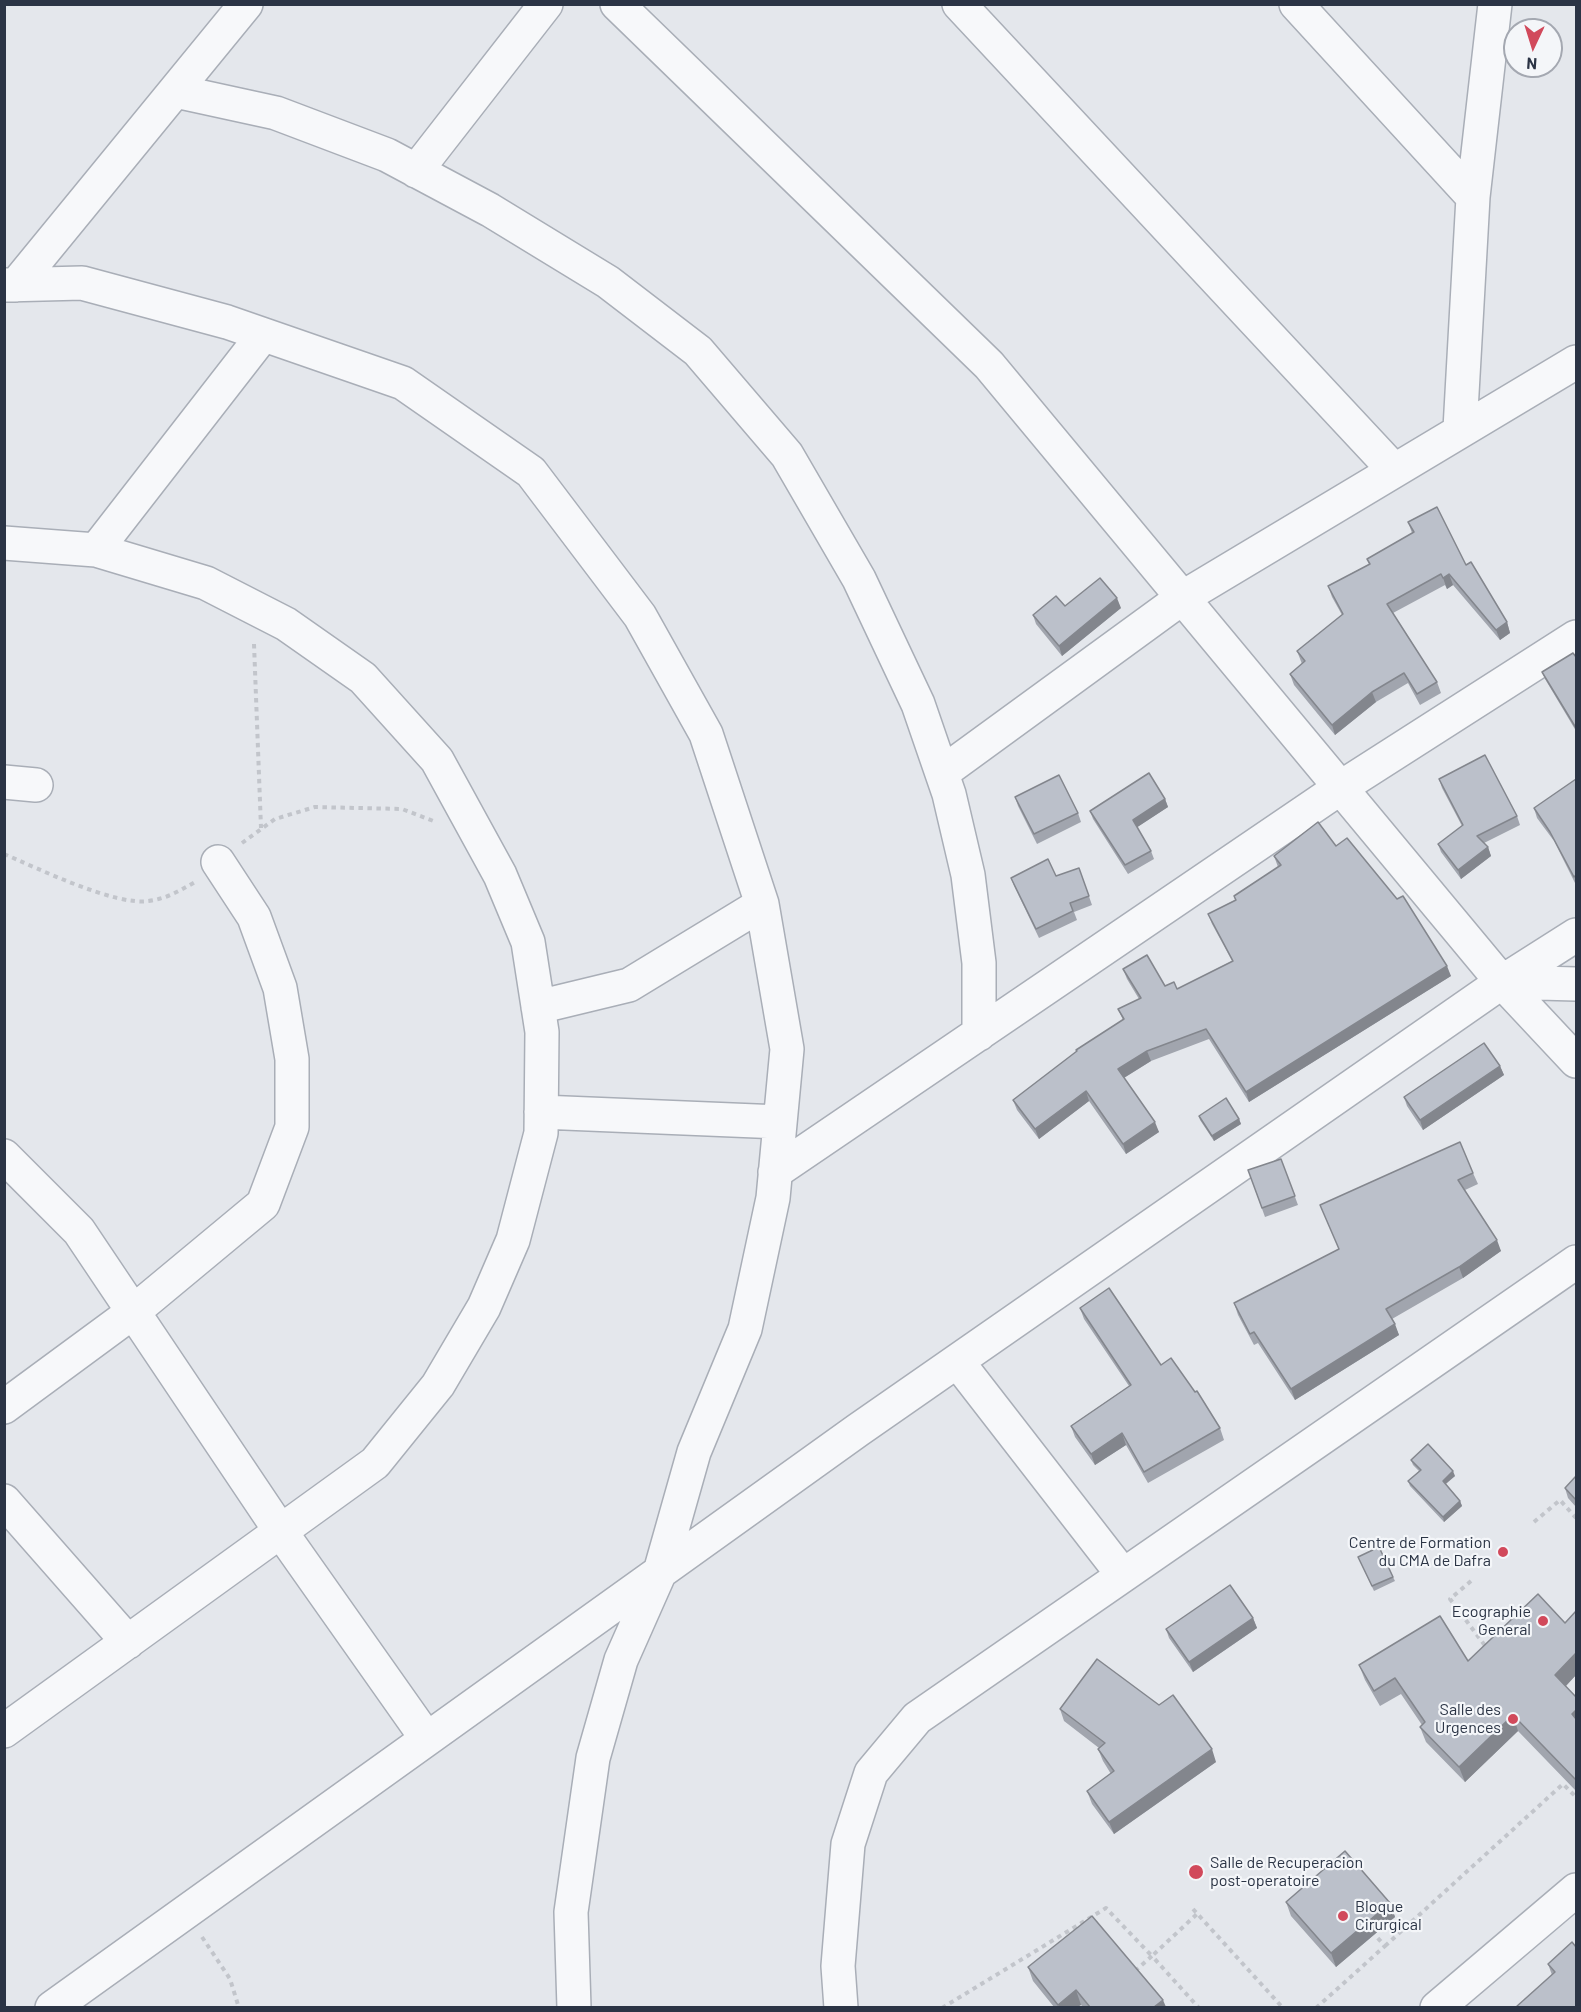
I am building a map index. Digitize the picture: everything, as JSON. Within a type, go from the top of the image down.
[{"type":"street","points":[[10,285],[246,4]]},
{"type":"street","points":[[416,171],[546,4]]},
{"type":"street","points":[[617,4],[989,365],[1502,982],[1576,1061]]},
{"type":"street","points":[[959,4],[1394,470]]},
{"type":"street","points":[[1296,4],[1473,197]]},
{"type":"street","points":[[1460,429],[1473,197],[1496,4]]},
{"type":"street","points":[[175,91],[276,113],[387,155],[490,210],[608,282],[698,351],[787,455],[859,579],[918,704],[949,794],[968,875],[979,963],[979,1034]]},
{"type":"street","points":[[10,285],[82,283],[263,335],[403,383],[531,472],[640,616],[706,734],[762,904],[787,1049],[773,1198],[745,1329],[694,1452],[660,1572],[621,1660],[593,1758],[571,1912],[574,2007]]},
{"type":"street","points":[[96,550],[263,335]]},
{"type":"street","points":[[942,773],[1182,598],[1460,429],[1576,362]]},
{"type":"street","points":[[4,543],[96,550],[206,583],[286,624],[363,678],[437,760],[500,875],[528,942],[542,1032],[541,1133],[513,1240],[484,1307],[438,1385],[375,1463],[4,1731]]},
{"type":"street","points":[[776,1172],[1340,788],[1576,637]]},
{"type":"street","points":[[4,1407],[133,1312],[263,1204],[292,1127],[292,1059],[280,988],[254,917],[218,862]]},
{"type":"street","points":[[538,1008],[629,985],[762,904]]},
{"type":"street","points":[[52,2007],[957,1361],[1502,982],[1576,935]]},
{"type":"street","points":[[1502,982],[1576,984]]},
{"type":"street","points":[[541,1112],[780,1122]]},
{"type":"street","points":[[4,1156],[79,1231],[281,1532],[426,1739]]},
{"type":"street","points":[[841,2007],[838,1966],[848,1844],[871,1773],[917,1718],[1576,1262]]},
{"type":"street","points":[[957,1361],[1123,1575]]},
{"type":"street","points":[[4,1500],[128,1642]]},
{"type":"street","points":[[1437,2007],[1576,1890]]},
{"type":"path","points":[[253,607],[261,829]]},
{"type":"path","points":[[1534,1522],[1560,1500],[1576,1518]]},
{"type":"path","points":[[1471,1581],[1450,1599],[1487,1649]]},
{"type":"path","points":[[1316,2007],[1563,1784],[1576,1797]]},
{"type":"path","points":[[942,2007],[1106,1908],[1199,2007]]},
{"type":"path","points":[[1193,1909],[1283,2007]]},
{"type":"path","points":[[184,1913],[230,1979],[239,2007]]},
{"type":"path","points":[[1139,1981],[1133,1973],[1197,1914]]},
{"type":"path","points":[[1375,1935],[1385,1946]]},
{"type":"building","points":[[1437,507],[1466,565],[1471,562],[1507,622],[1496,630],[1449,574],[1443,578],[1441,574],[1387,604],[1437,682],[1417,694],[1404,673],[1372,692],[1332,725],[1290,674],[1305,661],[1297,651],[1343,614],[1328,586],[1370,564],[1367,559],[1414,532],[1408,522]]},
{"type":"building","points":[[1100,578],[1117,598],[1059,646],[1033,615],[1056,596],[1065,606]]},
{"type":"building","points":[[1573,653],[1576,657],[1576,728],[1542,672]]},
{"type":"building","points":[[1485,755],[1517,816],[1477,836],[1488,847],[1458,870],[1438,844],[1463,825],[1439,779]]},
{"type":"building","points":[[1149,773],[1165,799],[1133,820],[1151,851],[1125,865],[1090,811]]},
{"type":"building","points":[[1059,775],[1078,813],[1034,834],[1015,797]]},
{"type":"building","points":[[1576,779],[1576,875],[1574,877],[1550,832],[1534,808]]},
{"type":"building","points":[[1318,822],[1336,846],[1347,838],[1397,899],[1403,896],[1447,966],[1246,1092],[1206,1029],[1147,1051],[1118,1069],[1155,1122],[1123,1144],[1086,1091],[1035,1129],[1013,1100],[1076,1050],[1124,1019],[1118,1009],[1141,998],[1123,969],[1147,955],[1165,986],[1174,982],[1177,989],[1233,961],[1208,914],[1236,900],[1234,896],[1281,865],[1274,856]]},
{"type":"building","points":[[1048,859],[1056,876],[1079,868],[1089,896],[1070,903],[1073,911],[1036,929],[1011,878]]},
{"type":"building","points":[[1484,1043],[1500,1066],[1420,1120],[1404,1097]]},
{"type":"building","points":[[1226,1098],[1239,1119],[1212,1136],[1199,1116]]},
{"type":"building","points":[[1460,1142],[1473,1173],[1458,1180],[1497,1240],[1459,1267],[1386,1309],[1395,1324],[1291,1389],[1254,1332],[1250,1334],[1234,1303],[1339,1249],[1320,1205]]},
{"type":"building","points":[[1281,1159],[1295,1196],[1262,1208],[1248,1170]]},
{"type":"building","points":[[1109,1288],[1161,1365],[1171,1358],[1195,1392],[1197,1391],[1220,1428],[1144,1472],[1122,1433],[1091,1454],[1071,1426],[1131,1385],[1080,1308]]},
{"type":"building","points":[[1428,1444],[1453,1471],[1443,1481],[1460,1501],[1443,1517],[1408,1481],[1421,1470],[1411,1460]]},
{"type":"building","points":[[1576,1476],[1576,1500],[1565,1488]]},
{"type":"building","points":[[1379,1547],[1393,1577],[1372,1586],[1358,1557]]},
{"type":"building","points":[[1230,1585],[1253,1618],[1189,1662],[1166,1629]]},
{"type":"building","points":[[1538,1594],[1565,1623],[1576,1611],[1576,1653],[1555,1675],[1576,1697],[1576,1710],[1572,1714],[1576,1719],[1576,1780],[1513,1715],[1459,1767],[1420,1727],[1425,1722],[1395,1678],[1374,1691],[1359,1665],[1440,1616],[1468,1661]]},
{"type":"building","points":[[1097,1659],[1159,1705],[1173,1695],[1212,1749],[1109,1822],[1087,1791],[1114,1771],[1098,1749],[1105,1743],[1060,1709]]},
{"type":"building","name":"Bloque Cirurgical","points":[[1345,1851],[1390,1903],[1331,1953],[1286,1902]]},
{"type":"building","points":[[1092,1916],[1163,2000],[1154,2007],[1090,2007],[1076,1990],[1058,2005],[1028,1967]]},
{"type":"building","points":[[1572,1942],[1576,1947],[1576,2007],[1516,2007],[1555,1972],[1548,1964]]},
{"type":"place","name":"Centre de Formation du CMA de Dafra","points":[[1503,1552]]},
{"type":"place","name":"Ecographie General","points":[[1543,1621]]},
{"type":"place","name":"Salle des Urgences","points":[[1513,1719]]},
{"type":"place","name":"Salle de Recuperacion post-operatoire","points":[[1196,1872]]},
{"type":"place","name":"Bloque Cirurgical","points":[[1343,1916]]}]
